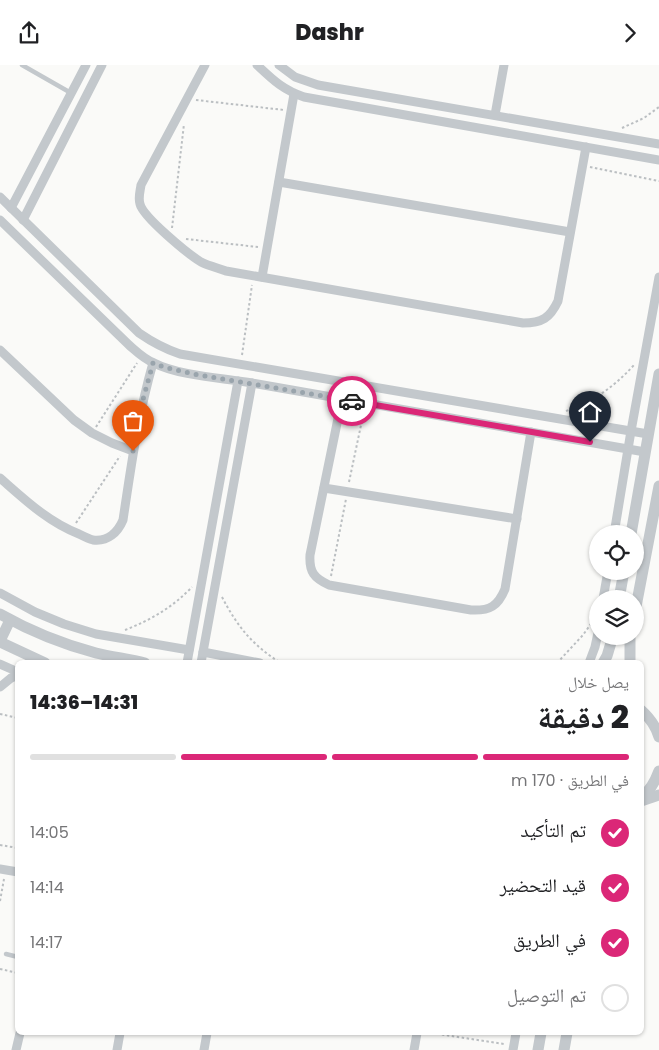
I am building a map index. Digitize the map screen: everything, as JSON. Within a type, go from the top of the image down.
[{"type":"street","points":[[12,208],[86,65]]},
{"type":"street","points":[[23,220],[102,65]]},
{"type":"street","points":[[205,65],[139,194],[143,212],[190,255],[214,267],[523,323],[535,323],[545,319],[553,311],[558,301],[586,147]]},
{"type":"street","points":[[257,65],[283,88],[310,98],[659,160]]},
{"type":"street","points":[[279,65],[295,77],[318,85],[659,144]]},
{"type":"street","points":[[495,115],[504,65]]},
{"type":"street","points":[[258,276],[267,248],[294,93]]},
{"type":"street","points":[[366,108],[368,93]]},
{"type":"street","points":[[279,182],[570,232]]},
{"type":"street","points":[[0,197],[139,333],[166,349],[180,354],[648,434]]},
{"type":"street","points":[[0,220],[129,345],[141,356],[153,363],[177,371],[645,452]]},
{"type":"street","points":[[616,525],[659,277]]},
{"type":"street","points":[[0,350],[74,420],[92,433],[129,449]]},
{"type":"street","points":[[0,478],[35,509],[71,531],[93,540],[112,536],[119,529],[123,520],[129,449],[153,363]]},
{"type":"street","points":[[632,525],[659,374]]},
{"type":"street","points":[[299,391],[301,375]]},
{"type":"street","points":[[187,660],[238,381]]},
{"type":"street","points":[[202,660],[252,383]]},
{"type":"street","points":[[342,399],[310,555],[310,565],[313,574],[320,581],[329,585],[471,610],[482,611],[493,607],[501,599],[505,589],[531,432]]},
{"type":"street","points":[[639,590],[659,487]]},
{"type":"street","points":[[324,488],[517,519]]},
{"type":"street","points":[[0,593],[35,612],[64,624],[96,633],[189,650]]},
{"type":"street","points":[[0,614],[38,633],[75,647],[97,654],[129,660]]},
{"type":"street","points":[[10,620],[0,642],[39,660]]},
{"type":"street","points":[[590,660],[595,645]]},
{"type":"street","points":[[604,660],[610,645]]},
{"type":"street","points":[[630,645],[630,660]]},
{"type":"street","points":[[203,652],[244,660]]},
{"type":"street","points":[[0,663],[15,671]]},
{"type":"street","points":[[0,687],[15,675]]},
{"type":"street","points":[[644,712],[659,736]]},
{"type":"street","points":[[644,796],[651,788],[659,771]]},
{"type":"street","points":[[644,799],[659,795]]},
{"type":"street","points":[[16,1050],[20,1035]]},
{"type":"street","points":[[117,1050],[120,1035]]},
{"type":"street","points":[[204,1050],[207,1035]]},
{"type":"street","points":[[414,1050],[417,1035]]},
{"type":"street","points":[[513,1048],[516,1035]]},
{"type":"street","points":[[538,1050],[541,1035]]},
{"type":"street","points":[[564,1050],[567,1035]]},
{"type":"lane","points":[[22,65],[71,93]]},
{"type":"lane","points":[[6,954],[15,956]]},
{"type":"path","points":[[187,99],[291,111]]},
{"type":"path","points":[[604,134],[625,128],[659,107]]},
{"type":"path","points":[[185,117],[171,238],[267,248]]},
{"type":"path","points":[[583,166],[659,181]]},
{"type":"path","points":[[240,364],[258,276]]},
{"type":"path","points":[[92,433],[141,356]]},
{"type":"path","points":[[546,416],[566,411],[598,396],[620,379],[635,364]]},
{"type":"path","points":[[71,531],[129,449]]},
{"type":"path","points":[[124,630],[142,623],[168,608],[190,589],[202,573]]},
{"type":"path","points":[[217,578],[222,597],[243,631],[257,646],[277,660]]},
{"type":"path","points":[[560,660],[589,627]]},
{"type":"path","points":[[0,713],[15,716]]},
{"type":"path","points":[[0,845],[15,848]]},
{"type":"path","points":[[0,901],[3,869]]},
{"type":"path","points":[[0,969],[15,972]]},
{"type":"path","points":[[443,1035],[513,1048]]},
{"type":"way so far","points":[[133,451],[141,407],[153,363],[177,371],[352,401]]},
{"type":"route","points":[[352,401],[590,442]]}]
